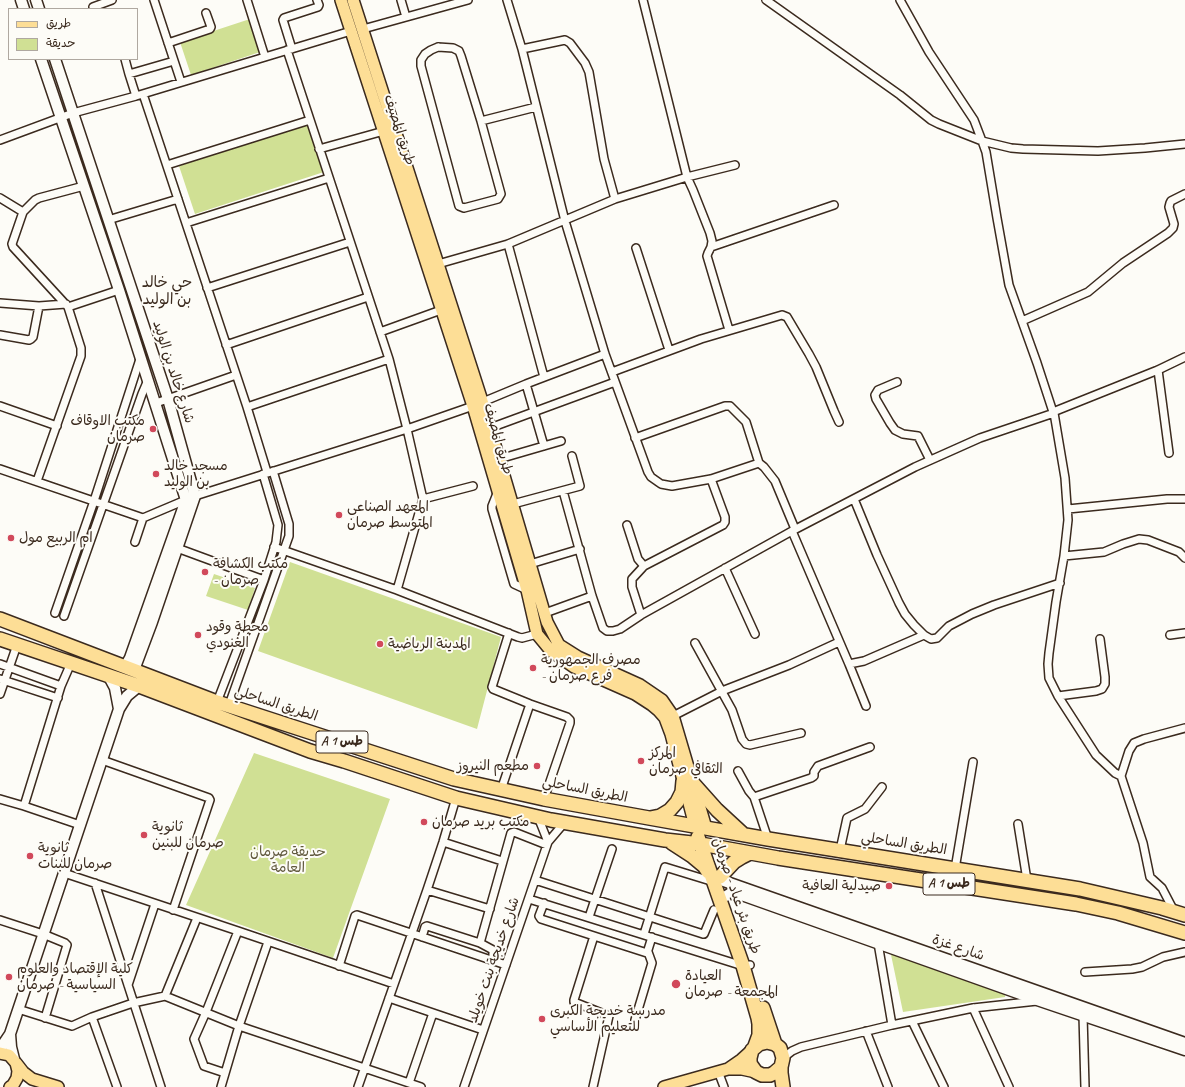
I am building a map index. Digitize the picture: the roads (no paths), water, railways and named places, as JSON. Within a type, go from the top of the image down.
[{"type":"highway","name":"الطريق الساحلي","points":[[0,619],[129,669],[223,703],[454,778],[501,790],[700,827],[1080,889],[1180,913]]},
{"type":"highway","name":"A 1 طس","points":[[0,639],[139,686],[310,751],[456,798],[538,817],[665,840],[706,845],[1076,904],[1118,913],[1185,933]]},
{"type":"highway","points":[[649,818],[660,816],[670,810],[677,802],[688,782],[743,834]]},
{"type":"highway","name":"طريق بئر عياد - صرمان","points":[[700,827],[747,966],[776,1045]]},
{"type":"highway","points":[[665,840],[692,856],[719,880],[734,862],[750,853]]},
{"type":"highway","name":"طريق بئر عياد - صرمان","points":[[719,880],[726,896],[747,966],[759,1024],[759,1035],[753,1048]]},
{"type":"highway","points":[[776,1087],[773,1082],[761,1074],[750,1062],[753,1048],[759,1044],[767,1042],[776,1045],[782,1051],[781,1078],[783,1087]]},
{"type":"highway","points":[[761,1074],[774,1073],[782,1063]]},
{"type":"main road","name":"طريق المصيف","points":[[341,0],[441,310],[478,403],[490,428],[547,622],[559,645],[578,657],[640,685],[662,700],[672,716],[700,827]]},
{"type":"main road","name":"طريق المصيف","points":[[353,0],[438,264],[478,403],[498,491],[527,590],[537,634],[550,651],[574,667],[635,694],[658,710],[665,718],[688,782]]},
{"type":"main road","points":[[664,1087],[687,1084],[723,1070],[741,1060],[753,1048]]},
{"type":"main road","points":[[0,1053],[9,1055],[23,1072],[32,1079],[58,1087]]},
{"type":"main road","points":[[12,1086],[17,1078],[18,1071],[15,1061]]},
{"type":"main road","points":[[723,1070],[742,1069],[761,1074]]},
{"type":"main road","points":[[12,1086],[32,1079]]},
{"type":"street","points":[[94,7],[112,0]]},
{"type":"street","points":[[154,0],[181,82]]},
{"type":"street","points":[[246,0],[265,57]]},
{"type":"street","points":[[317,0],[319,5],[318,7],[284,18],[283,20],[289,49],[319,149],[389,359],[423,499],[397,590]]},
{"type":"street","points":[[401,0],[406,17]]},
{"type":"street","points":[[363,29],[468,0]]},
{"type":"street","points":[[507,0],[522,49],[565,220],[605,354],[651,478],[661,484],[672,486],[711,479],[759,463]]},
{"type":"street","points":[[643,0],[686,177],[693,190],[710,233],[712,241],[707,256],[729,330]]},
{"type":"street","points":[[766,0],[900,95],[931,120],[982,141],[1011,148],[1098,151],[1185,144]]},
{"type":"street","points":[[900,0],[929,52],[974,120],[982,141],[986,152],[996,218],[1009,285],[1054,412],[1065,478],[1068,520],[1048,664],[1049,678],[1058,696],[1096,754],[1121,776]]},
{"type":"street","points":[[168,43],[210,29],[211,27],[206,13]]},
{"type":"street","points":[[0,140],[73,113],[140,95],[351,31]]},
{"type":"street","points":[[522,49],[565,40],[570,43],[585,63],[589,72],[604,159],[615,199]]},
{"type":"street","points":[[438,47],[453,48],[458,51],[461,56],[481,121],[500,196],[498,199],[464,208],[459,206],[421,66],[421,60],[425,54],[438,47]]},
{"type":"street","name":"شارع خالد بن الوليد","points":[[41,60],[119,290],[140,359],[191,498]]},
{"type":"street","name":"شارع خالد بن الوليد","points":[[55,60],[168,399],[191,498]]},
{"type":"street","points":[[125,60],[129,74],[140,95],[167,165],[268,472],[289,524],[289,536],[285,550],[223,703]]},
{"type":"street","points":[[129,74],[174,61]]},
{"type":"street","points":[[481,121],[536,107]]},
{"type":"street","points":[[167,165],[310,120]]},
{"type":"street","points":[[319,149],[384,131]]},
{"type":"street","points":[[438,264],[508,244],[615,199],[686,177],[734,165]]},
{"type":"street","points":[[186,223],[329,178]]},
{"type":"street","points":[[37,481],[57,426],[81,353],[81,348],[67,306],[12,245],[22,212],[37,198],[84,186]]},
{"type":"street","points":[[1022,321],[1088,292],[1123,263],[1168,233],[1173,228],[1174,224],[1169,207],[1170,203],[1171,201],[1185,194]]},
{"type":"street","points":[[0,198],[22,212]]},
{"type":"street","points":[[108,220],[178,199]]},
{"type":"street","points":[[711,247],[834,205]]},
{"type":"street","points":[[208,288],[350,242]]},
{"type":"street","points":[[508,244],[544,377]]},
{"type":"street","points":[[636,248],[669,350]]},
{"type":"street","points":[[0,303],[39,306],[67,306],[119,290]]},
{"type":"street","points":[[226,345],[368,297]]},
{"type":"street","points":[[0,334],[31,340],[33,337],[39,306]]},
{"type":"street","points":[[380,332],[441,310]]},
{"type":"street","points":[[612,372],[669,350],[729,330],[782,315],[787,317],[812,361],[840,422]]},
{"type":"street","points":[[0,469],[143,518],[191,498],[268,472],[407,429],[605,354]]},
{"type":"street","points":[[563,491],[592,596],[603,628],[606,631],[613,632],[794,530],[930,460],[980,438],[1054,412],[1158,370],[1185,357]]},
{"type":"street","points":[[55,613],[94,501],[140,359]]},
{"type":"street","points":[[247,406],[389,359]]},
{"type":"street","points":[[1158,370],[1169,453]]},
{"type":"street","points":[[156,403],[236,375]]},
{"type":"street","points":[[64,616],[148,380]]},
{"type":"street","points":[[490,428],[615,382]]},
{"type":"street","points":[[897,382],[878,390],[876,399],[895,430],[903,434],[918,436],[930,460]]},
{"type":"street","points":[[526,384],[544,446]]},
{"type":"street","points":[[131,390],[142,394]]},
{"type":"street","points":[[0,406],[57,426]]},
{"type":"street","points":[[636,438],[725,406],[730,406],[746,422],[759,463],[775,481],[866,706]]},
{"type":"street","points":[[499,459],[561,441]]},
{"type":"street","points":[[513,504],[580,485],[572,456]]},
{"type":"street","points":[[223,703],[276,542],[278,525],[268,472]]},
{"type":"street","points":[[641,615],[632,587],[632,579],[644,566],[723,525],[725,522],[726,517],[711,479]]},
{"type":"street","points":[[423,499],[473,486]]},
{"type":"street","points":[[129,669],[177,548],[191,498]]},
{"type":"street","points":[[148,621],[191,498]]},
{"type":"street","points":[[854,499],[899,603],[924,635],[931,639],[937,638],[949,626],[972,614],[1060,583]]},
{"type":"street","points":[[1068,509],[1167,499],[1185,499]]},
{"type":"street","points":[[136,542],[143,518]]},
{"type":"street","points":[[627,525],[638,559],[644,566]]},
{"type":"street","points":[[1064,556],[1104,552],[1139,539],[1148,540],[1179,552],[1185,558]]},
{"type":"street","points":[[274,547],[397,590],[522,638],[537,634]]},
{"type":"street","points":[[177,548],[264,580]]},
{"type":"street","points":[[530,564],[580,549]]},
{"type":"street","points":[[725,568],[755,634]]},
{"type":"street","points":[[545,613],[592,596]]},
{"type":"street","points":[[509,633],[492,688],[530,704],[567,717],[570,720],[544,799]]},
{"type":"street","points":[[1170,635],[1185,633]]},
{"type":"street","points":[[849,664],[864,661],[924,635]]},
{"type":"street","points":[[1058,696],[1102,689],[1105,684],[1106,677],[1100,639]]},
{"type":"street","points":[[672,716],[722,691],[789,665],[839,642]]},
{"type":"street","points":[[695,643],[732,710],[743,742],[750,745],[801,733]]},
{"type":"street","points":[[0,694],[2,679],[17,645]]},
{"type":"street","points":[[24,806],[61,686],[71,663]]},
{"type":"street","points":[[0,664],[61,686]]},
{"type":"street","points":[[108,675],[115,688],[119,709]]},
{"type":"street","points":[[2,679],[58,698]]},
{"type":"street","points":[[0,1049],[10,1034],[119,709],[127,696],[139,686]]},
{"type":"street","points":[[501,790],[530,704]]},
{"type":"street","points":[[1180,913],[1162,888],[1150,877],[1143,843],[1121,776],[1129,751],[1134,743],[1185,728]]},
{"type":"street","points":[[754,797],[811,778],[814,776],[814,772],[818,766],[870,748]]},
{"type":"street","points":[[102,760],[208,797],[210,799],[173,910]]},
{"type":"street","points":[[955,869],[973,762]]},
{"type":"street","points":[[738,771],[754,797],[768,838]]},
{"type":"street","points":[[840,850],[847,818],[865,809],[882,787]]},
{"type":"street","points":[[358,1087],[427,890],[456,798]]},
{"type":"street","points":[[0,799],[80,825]]},
{"type":"street","points":[[538,817],[548,844]]},
{"type":"street","points":[[548,844],[565,822]]},
{"type":"street","points":[[1018,824],[1027,880]]},
{"type":"street","points":[[480,943],[511,833],[513,832],[548,844]]},
{"type":"street","points":[[443,842],[502,861]]},
{"type":"street","name":"شارع خديجة بنت خويلد","points":[[464,1087],[548,844]]},
{"type":"street","points":[[589,917],[612,849]]},
{"type":"street","points":[[644,934],[665,867],[719,880]]},
{"type":"street","points":[[64,873],[394,984]]},
{"type":"street","points":[[535,880],[703,934],[714,910]]},
{"type":"street","name":"شارع غزة","points":[[719,880],[1049,994],[1185,1043]]},
{"type":"street","points":[[95,883],[161,1087]]},
{"type":"street","points":[[427,890],[490,910]]},
{"type":"street","name":"شارع غزة","points":[[726,896],[731,893],[736,893],[1040,1001],[1185,1050]]},
{"type":"street","points":[[529,898],[747,966]]},
{"type":"street","points":[[544,903],[539,918],[648,952]]},
{"type":"street","points":[[128,985],[155,904]]},
{"type":"street","points":[[338,966],[356,915],[506,965]]},
{"type":"street","points":[[165,996],[197,918]]},
{"type":"street","points":[[0,920],[43,934],[67,945],[45,1018]]},
{"type":"street","points":[[422,937],[425,927],[427,926],[480,943],[493,950],[493,961]]},
{"type":"street","points":[[226,1073],[204,1066],[194,1040],[238,931]]},
{"type":"street","points":[[592,1087],[609,1016],[574,1002],[574,1000],[594,936]]},
{"type":"street","points":[[635,1020],[652,964],[648,952],[652,937]]},
{"type":"street","points":[[221,1087],[239,1026],[268,942]]},
{"type":"street","points":[[878,943],[892,1025]]},
{"type":"street","points":[[1085,972],[1142,967],[1163,957],[1185,952]]},
{"type":"street","points":[[782,1063],[792,1051],[801,1047],[892,1025],[973,1008],[1040,1001],[1049,994]]},
{"type":"street","points":[[18,1009],[72,1026],[92,1016],[133,1003],[165,996],[239,1026],[422,1087]]},
{"type":"street","points":[[389,998],[483,1030]]},
{"type":"street","points":[[973,1008],[1008,1087]]},
{"type":"street","points":[[409,1083],[433,1013]]},
{"type":"street","points":[[1083,1015],[1085,1087]]},
{"type":"street","points":[[92,1016],[117,1087]]},
{"type":"street","points":[[912,1021],[944,1087]]},
{"type":"street","points":[[866,1031],[888,1087]]},
{"type":"street","points":[[10,1034],[11,1047],[15,1061]]},
{"type":"street","points":[[776,1045],[801,1047]]},
{"type":"street","points":[[723,1070],[724,1087]]},
{"type":"place","name":"مكتب الاوقاف صرمان","points":[[153,429]]},
{"type":"place","name":"مسجد خالد بن الوليد","points":[[156,474]]},
{"type":"place","name":"المعهد الصناعي المتوسط صرمان","points":[[339,515]]},
{"type":"place","name":"ام الربيع مول","points":[[11,538]]},
{"type":"place","name":"مكتب الكشافة - صرمان","points":[[205,572]]},
{"type":"place","name":"محطة وقود الغنودي","points":[[198,635]]},
{"type":"place","name":"المدينة الرياضية","points":[[380,644]]},
{"type":"place","name":"مصرف الجمهورية - فرع صرمان","points":[[533,668]]},
{"type":"place","name":"المركز الثقافي صرمان","points":[[641,761]]},
{"type":"place","name":"مطعم النيروز","points":[[537,766]]},
{"type":"place","name":"مكتب بريد صرمان","points":[[424,822]]},
{"type":"place","name":"ثانوية صرمان للبنين","points":[[144,835]]},
{"type":"place","name":"ثانوية صرمان للبنات","points":[[30,856]]},
{"type":"place","name":"صيدلية العافية","points":[[889,886]]},
{"type":"place","name":"كلية الإقتصاد والعلوم السياسية - صرمان","points":[[9,977]]},
{"type":"place","name":"العيادة المجمعة - صرمان","points":[[676,984]]},
{"type":"place","name":"مدرسة خديجة الكبرى للتعليم الأساسي","points":[[542,1019]]},
{"type":"district","name":"حي خالد بن الوليد","points":[[167,292]]},
{"type":"park label","name":"حديقة صرمان العامة","points":[[288,860]]}]
